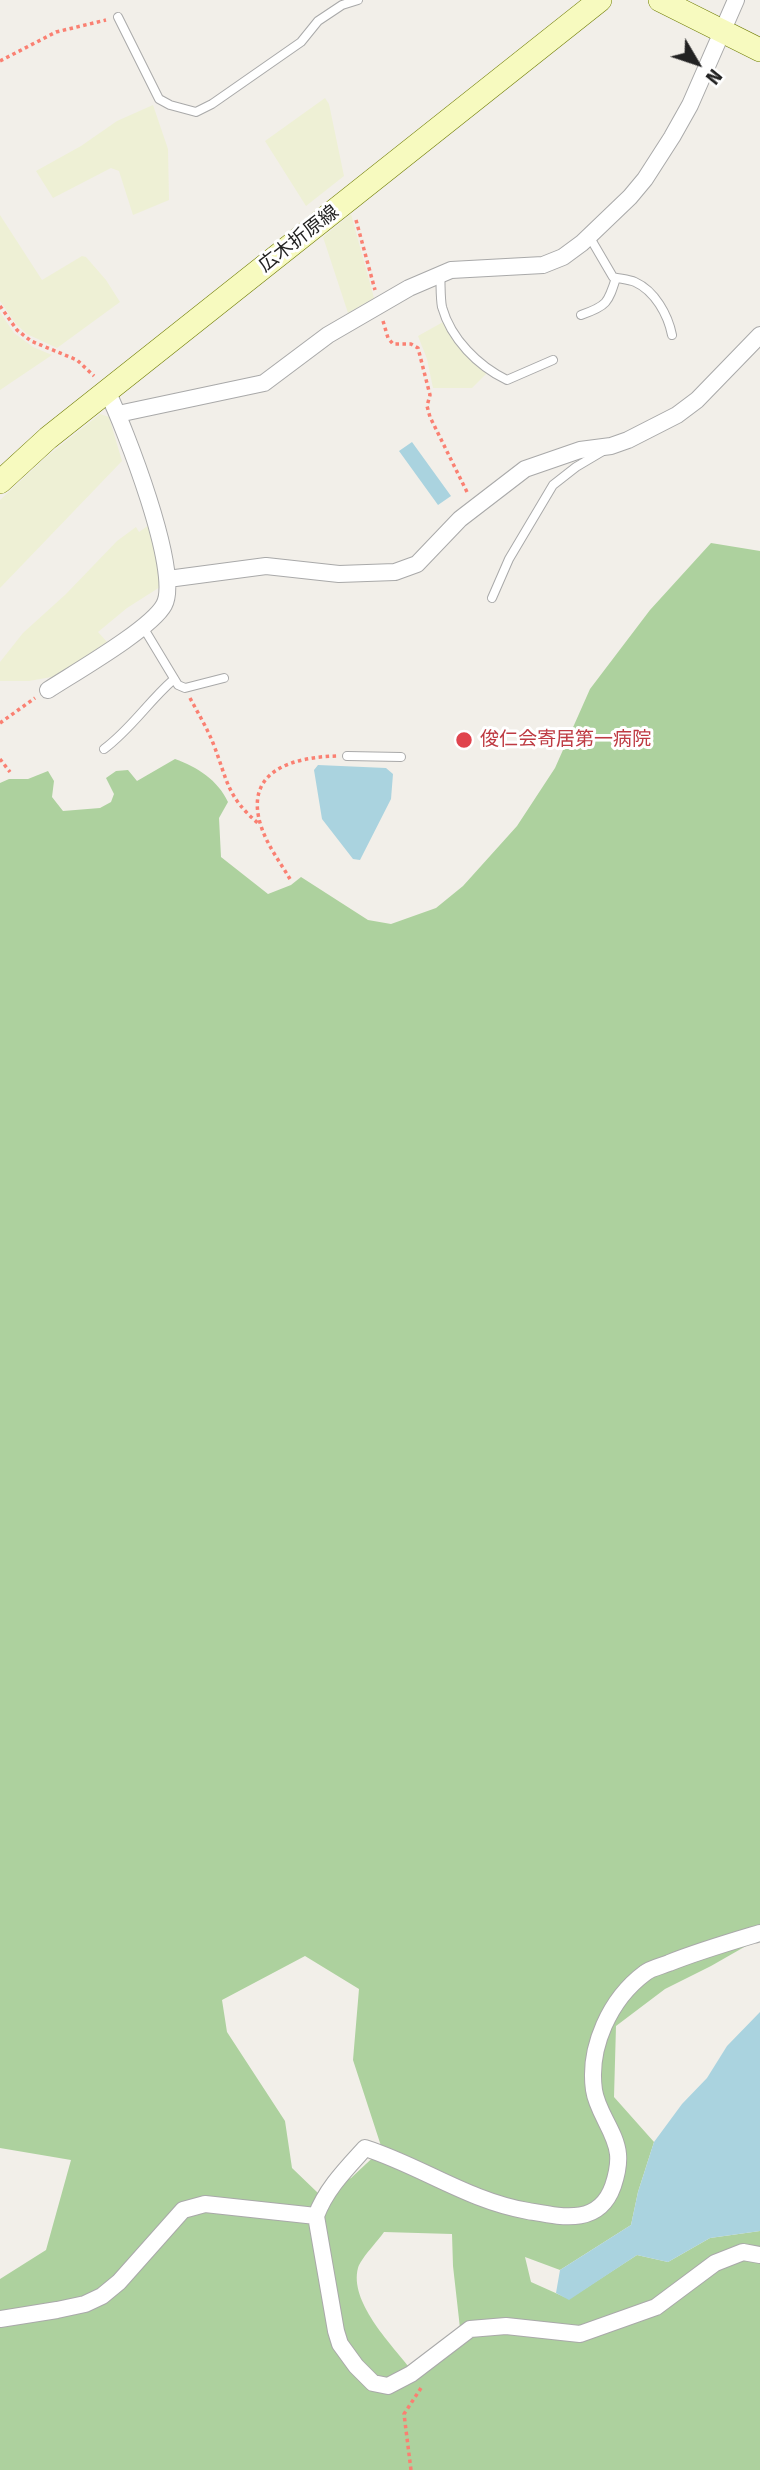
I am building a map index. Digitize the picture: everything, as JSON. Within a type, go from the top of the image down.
[{"type":"main road","name":"広木折原線","points":[[0,482],[48,438],[600,0]]},
{"type":"main road","points":[[660,0],[760,50]]},
{"type":"street","points":[[118,414],[264,383],[328,335],[440,273],[543,265],[563,257],[589,236],[645,179],[690,105],[736,0]]},
{"type":"street","points":[[168,579],[266,566],[339,574],[395,572],[417,564],[470,512],[525,470],[580,450],[611,446],[628,440],[665,421],[697,400],[760,335]]},
{"type":"street","points":[[48,690],[144,627],[166,603],[168,579],[155,519],[118,414],[107,391]]},
{"type":"street","points":[[760,1933],[646,1972],[622,1996],[604,2024],[594,2053],[594,2092],[618,2154],[608,2200],[595,2212],[576,2217],[527,2211],[480,2199],[393,2157],[365,2148],[335,2182],[321,2203],[316,2217],[340,2344],[355,2366],[373,2383],[388,2386],[411,2374],[470,2329],[506,2326],[580,2334],[656,2307],[715,2263],[743,2252],[760,2255]]},
{"type":"street","points":[[0,2319],[85,2304],[102,2296],[119,2282],[183,2210],[205,2204],[316,2217]]},
{"type":"lane","points":[[118,17],[159,99],[170,106],[195,112],[212,104],[301,42],[318,21],[342,5],[358,0]]},
{"type":"lane","points":[[589,236],[613,277],[640,284],[666,313],[672,335]]},
{"type":"lane","points":[[440,273],[442,305],[450,327],[478,361],[507,380],[553,360]]},
{"type":"lane","points":[[581,315],[607,304],[616,278]]},
{"type":"lane","points":[[492,598],[509,559],[553,485],[576,467],[611,446]]},
{"type":"lane","points":[[144,627],[173,680],[185,688],[224,678]]},
{"type":"lane","points":[[104,749],[133,724],[154,697],[173,680]]},
{"type":"lane","points":[[347,756],[401,757]]},
{"type":"path","points":[[0,61],[56,32],[118,17]]},
{"type":"path","points":[[350,199],[388,338],[393,344],[411,344],[418,348],[430,395],[427,406],[430,417],[467,493],[470,512]]},
{"type":"path","points":[[0,306],[17,330],[31,341],[77,360],[107,391]]},
{"type":"path","points":[[185,688],[213,743],[234,799],[261,826]]},
{"type":"path","points":[[0,723],[48,690]]},
{"type":"path","points":[[290,879],[261,826],[257,806],[263,782],[274,772],[296,760],[347,756]]},
{"type":"path","points":[[0,759],[10,772]]},
{"type":"path","points":[[411,2470],[404,2414],[425,2382]]},
{"type":"green space","points":[[325,98],[329,104],[344,176],[306,206],[265,141]]},
{"type":"green space","points":[[153,105],[168,149],[169,200],[133,215],[119,171],[111,168],[53,198],[36,171],[81,146],[117,121]]},
{"type":"green space","points":[[351,214],[374,298],[348,313],[323,237]]},
{"type":"green space","points":[[0,215],[42,280],[82,256],[86,257],[120,302],[57,348],[27,334],[16,324],[0,301]]},
{"type":"green space","points":[[0,312],[14,333],[33,347],[52,355],[0,390]]},
{"type":"green space","points":[[443,322],[458,346],[487,373],[472,388],[433,388],[427,359],[418,336]]},
{"type":"green space","points":[[100,414],[109,417],[122,461],[0,588],[0,500],[45,458]]},
{"type":"green space","points":[[149,525],[156,549],[160,587],[127,608],[98,632],[107,642],[57,676],[29,681],[0,681],[0,662],[23,633],[66,594],[117,541],[136,527],[139,532]]},
{"type":"green space","points":[[711,543],[760,551],[760,1938],[665,1989],[616,2026],[614,2097],[654,2142],[631,2225],[560,2270],[525,2257],[531,2282],[569,2299],[637,2255],[668,2262],[710,2238],[760,2231],[760,2470],[0,2470],[0,2279],[46,2250],[71,2160],[0,2148],[0,783],[9,779],[28,779],[48,771],[54,781],[52,797],[63,811],[100,808],[111,802],[114,794],[106,778],[116,771],[128,770],[137,781],[175,759],[206,775],[224,794],[228,802],[219,818],[221,857],[268,894],[291,885],[301,877],[368,920],[391,924],[436,908],[463,886],[517,826],[555,768],[590,689],[650,610]],"holes":[[[305,1956],[359,1989],[353,2060],[382,2149],[351,2178],[318,2193],[292,2168],[285,2121],[227,2032],[222,2000]],[[384,2232],[452,2234],[461,2337],[409,2367],[373,2321],[365,2307],[357,2281],[360,2264]]]},
{"type":"water","points":[[412,442],[451,496],[438,505],[399,451]]},
{"type":"water","points":[[318,765],[386,768],[393,774],[391,799],[360,860],[353,859],[322,819],[314,770]]},
{"type":"water","points":[[760,2012],[760,2231],[710,2238],[668,2262],[637,2255],[569,2300],[556,2293],[560,2270],[631,2225],[654,2142],[682,2104],[707,2078],[727,2046]]},
{"type":"place","name":"俊仁会寄居第一病院","points":[[464,740]]}]
